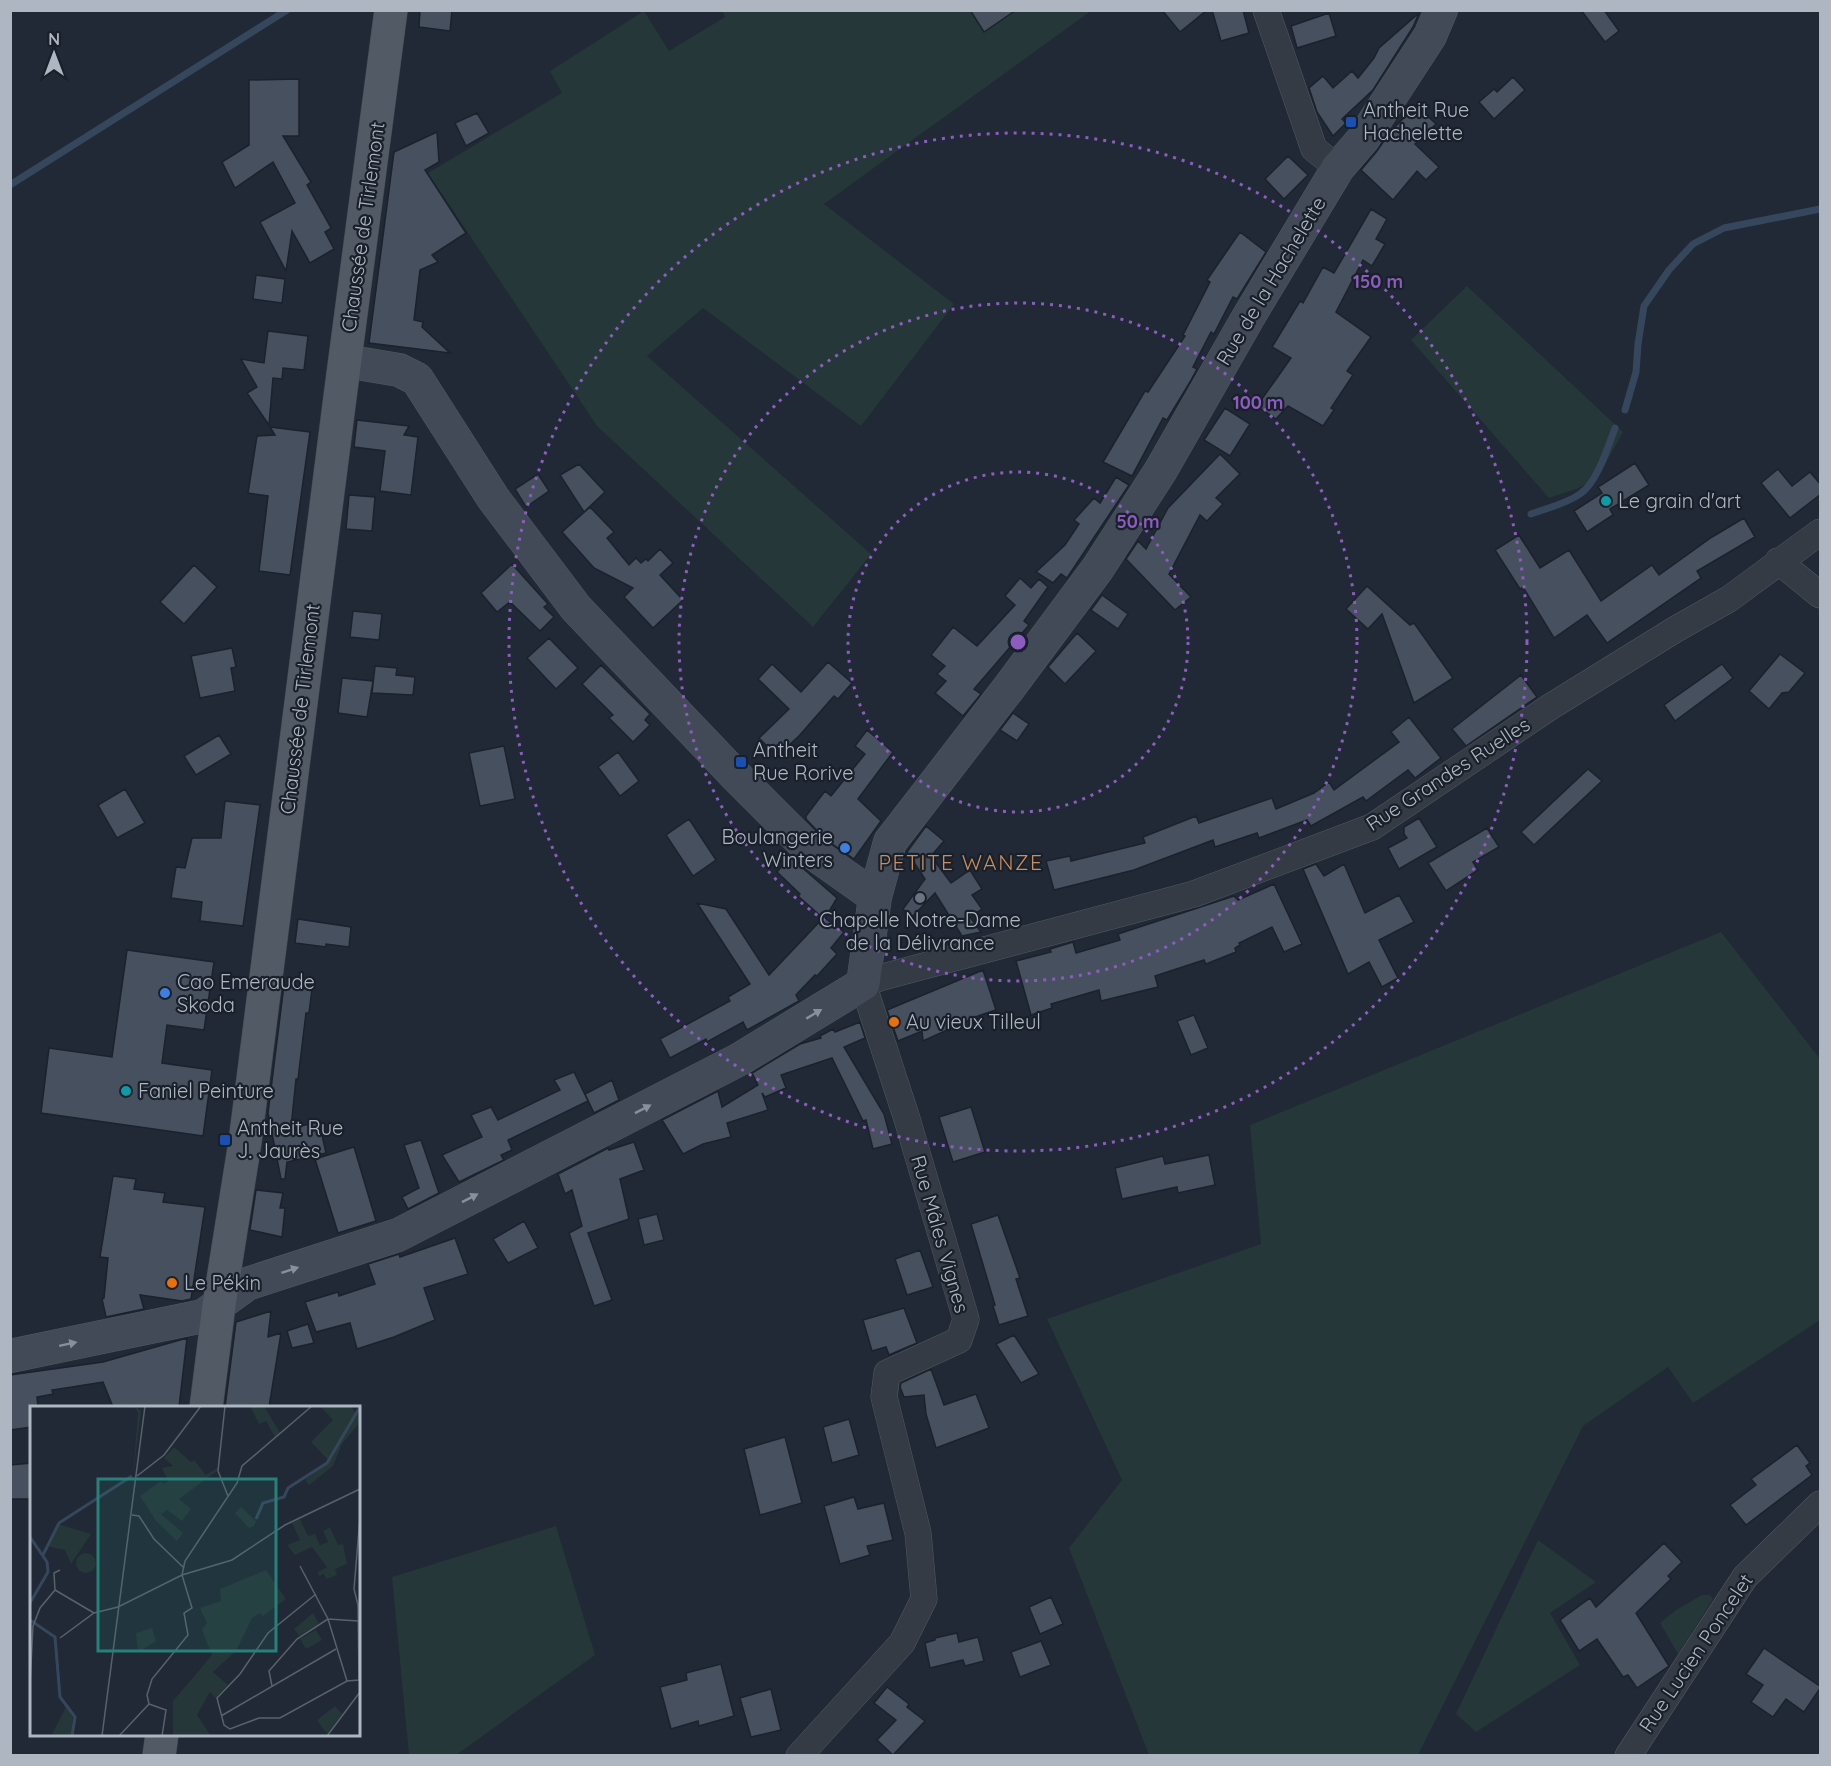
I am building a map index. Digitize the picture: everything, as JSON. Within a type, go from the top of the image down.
[{"type":"main road","name":"Chaussée de Tirlemont","points":[[206,1406],[219,1305],[245,1142],[391,10]]},
{"type":"main road","points":[[159,1755],[162,1736]]},
{"type":"street","points":[[1266,10],[1314,149],[1338,168]]},
{"type":"street","name":"Rue de la Hachelette","points":[[863,984],[875,897],[890,842],[1008,689],[1098,567],[1161,470],[1249,316],[1338,168],[1363,139],[1430,36],[1441,10]]},
{"type":"street","points":[[345,361],[399,370],[417,379],[493,498],[576,608],[813,854],[875,897]]},
{"type":"street","name":"Rue Grandes Ruelles","points":[[863,984],[1194,894],[1372,827],[1550,707],[1729,599],[1778,561],[1821,532]]},
{"type":"street","points":[[1778,561],[1821,595]]},
{"type":"street","points":[[10,1356],[204,1316],[247,1284],[398,1235],[740,1059],[863,984]]},
{"type":"street","name":"Rue Mâles Vignes","points":[[800,1755],[902,1643],[924,1599],[918,1533],[884,1397],[887,1373],[958,1340],[966,1319],[907,1119],[863,984]]},
{"type":"street","name":"Rue Lucien Poncelet","points":[[1628,1755],[1744,1577],[1821,1504]]},
{"type":"shaded area","points":[[644,11],[669,51],[725,17],[722,11],[1091,11],[824,204],[954,304],[861,426],[703,308],[647,356],[871,554],[813,627],[597,426],[428,173],[562,93],[550,71]]},
{"type":"shaded area","points":[[1467,286],[1623,432],[1597,479],[1549,498],[1411,340]]},
{"type":"shaded area","points":[[1721,932],[1820,1059],[1820,1320],[1693,1403],[1668,1367],[1583,1426],[1418,1755],[1149,1755],[1069,1548],[1122,1480],[1047,1319],[1261,1244],[1250,1125]]},
{"type":"shaded area","points":[[556,1526],[595,1655],[456,1755],[409,1755],[392,1577]]},
{"type":"shaded area","points":[[1538,1540],[1596,1582],[1550,1613],[1580,1665],[1476,1732],[1456,1714]]},
{"type":"shaded area","points":[[1702,1595],[1710,1595],[1713,1599],[1678,1654],[1660,1623],[1676,1610]]},
{"type":"building","points":[[420,10],[452,10],[450,31],[419,27]]},
{"type":"building","points":[[970,10],[1016,10],[984,32]]},
{"type":"building","points":[[1162,10],[1207,10],[1180,32]]},
{"type":"building","points":[[1212,10],[1243,10],[1249,33],[1221,41]]},
{"type":"building","points":[[1581,10],[1604,10],[1619,31],[1605,42]]},
{"type":"building","points":[[1329,13],[1336,36],[1297,48],[1291,26]]},
{"type":"building","points":[[1419,13],[1413,27],[1373,90],[1342,119],[1346,123],[1333,136],[1317,112],[1309,88],[1323,76],[1333,88],[1352,71],[1358,78],[1379,48]]},
{"type":"building","points":[[1513,77],[1525,90],[1494,119],[1479,102],[1494,89],[1497,92]]},
{"type":"building","points":[[299,79],[299,136],[283,136],[311,182],[307,185],[331,228],[325,232],[334,249],[310,263],[292,231],[286,271],[260,222],[295,203],[273,162],[235,188],[222,162],[249,145],[249,80]]},
{"type":"building","points":[[1416,105],[1436,124],[1415,144],[1439,167],[1426,180],[1417,171],[1393,200],[1361,170],[1390,132]]},
{"type":"building","points":[[477,113],[489,133],[466,146],[455,123]]},
{"type":"building","points":[[437,132],[439,162],[425,170],[466,233],[432,255],[438,262],[420,270],[414,320],[423,322],[422,327],[450,353],[369,343],[394,152]]},
{"type":"building","points":[[1288,156],[1308,175],[1284,199],[1265,179]]},
{"type":"building","points":[[1371,209],[1387,219],[1376,239],[1385,244],[1372,266],[1363,260],[1336,312],[1371,337],[1347,371],[1353,375],[1331,408],[1334,410],[1323,426],[1288,406],[1276,419],[1257,406],[1291,358],[1272,347],[1300,301],[1303,303],[1323,267],[1334,273]]},
{"type":"building","points":[[1240,232],[1266,252],[1237,299],[1233,297],[1214,334],[1211,332],[1193,367],[1197,369],[1190,382],[1167,420],[1163,418],[1132,476],[1103,462],[1145,391],[1148,392],[1185,336],[1183,335],[1210,282],[1207,280]]},
{"type":"building","points":[[256,275],[285,279],[282,303],[253,299]]},
{"type":"building","points":[[268,331],[308,336],[304,370],[283,368],[282,379],[273,378],[269,425],[247,393],[257,387],[241,359],[264,363]]},
{"type":"building","points":[[1225,408],[1250,424],[1230,456],[1204,440]]},
{"type":"building","points":[[357,420],[409,426],[404,435],[418,437],[411,495],[380,491],[385,451],[354,447]]},
{"type":"building","points":[[270,427],[310,432],[290,575],[259,571],[268,496],[248,493],[257,436],[275,435]]},
{"type":"building","points":[[1220,454],[1240,474],[1216,498],[1223,504],[1207,521],[1200,515],[1169,574],[1191,597],[1175,610],[1126,559],[1138,541],[1146,549],[1168,508]]},
{"type":"building","name":"Le grain d'art","points":[[1635,463],[1649,485],[1610,509],[1613,515],[1587,532],[1574,511],[1602,493],[1598,487]]},
{"type":"building","points":[[579,464],[605,492],[584,512],[560,475]]},
{"type":"building","points":[[1778,469],[1792,486],[1810,472],[1821,485],[1821,494],[1790,518],[1761,483]]},
{"type":"building","points":[[538,474],[549,491],[526,507],[515,489]]},
{"type":"building","points":[[1116,477],[1129,485],[1067,578],[1061,574],[1053,583],[1036,572],[1065,545],[1079,524],[1074,520],[1094,498],[1100,503]]},
{"type":"building","points":[[349,495],[375,497],[372,531],[346,529]]},
{"type":"building","points":[[590,507],[614,532],[607,538],[629,565],[636,558],[641,563],[646,559],[648,561],[660,549],[673,563],[660,575],[683,600],[653,628],[624,597],[633,588],[594,568],[562,532]]},
{"type":"building","points":[[1744,518],[1755,537],[1697,571],[1701,578],[1607,643],[1587,615],[1554,638],[1523,587],[1520,589],[1495,550],[1519,535],[1540,568],[1569,550],[1601,601],[1652,565],[1659,575],[1712,537]]},
{"type":"building","points":[[512,564],[548,604],[544,607],[554,617],[540,631],[510,602],[497,612],[481,593]]},
{"type":"building","points":[[194,565],[217,587],[184,624],[160,602]]},
{"type":"building","points":[[1020,578],[1031,588],[1039,579],[1048,587],[1024,621],[1029,625],[974,689],[981,694],[963,716],[935,693],[946,681],[937,674],[945,666],[931,655],[953,627],[977,646],[1015,605],[1005,596]]},
{"type":"building","points":[[1367,586],[1410,625],[1414,623],[1453,678],[1414,703],[1382,614],[1368,629],[1346,609]]},
{"type":"building","points":[[1102,595],[1128,614],[1118,629],[1091,610]]},
{"type":"building","points":[[353,611],[382,614],[379,640],[350,637]]},
{"type":"building","points":[[1077,633],[1096,651],[1065,684],[1048,667]]},
{"type":"building","points":[[549,638],[578,668],[556,689],[527,658]]},
{"type":"building","points":[[232,648],[236,667],[231,668],[235,691],[200,698],[191,656]]},
{"type":"building","points":[[1780,654],[1805,673],[1789,692],[1782,693],[1769,709],[1749,691]]},
{"type":"building","points":[[828,662],[852,683],[838,699],[834,696],[799,736],[777,756],[759,738],[789,709],[758,679],[772,664],[801,692]]},
{"type":"building","points":[[1722,664],[1733,678],[1675,721],[1664,705]]},
{"type":"building","points":[[601,665],[650,714],[645,720],[650,725],[633,742],[609,718],[613,715],[582,684]]},
{"type":"building","points":[[375,666],[397,668],[396,675],[415,677],[413,695],[372,693]]},
{"type":"building","points":[[1521,675],[1537,697],[1466,746],[1452,729]]},
{"type":"building","points":[[342,678],[373,681],[367,717],[338,713]]},
{"type":"building","points":[[1013,713],[1029,724],[1017,741],[1000,730]]},
{"type":"building","points":[[1409,717],[1441,758],[1415,778],[1408,770],[1366,801],[1363,797],[1311,826],[1307,820],[1259,838],[1257,833],[1215,847],[1213,840],[1134,870],[1054,890],[1046,861],[1070,856],[1071,861],[1145,843],[1143,837],[1196,816],[1199,823],[1272,798],[1276,809],[1314,793],[1329,782],[1334,790],[1399,742],[1391,732]]},
{"type":"building","points":[[867,730],[893,752],[858,799],[881,821],[854,859],[825,839],[806,819],[806,816],[825,791],[831,796],[865,754],[855,746]]},
{"type":"building","points":[[219,735],[231,754],[196,775],[184,756]]},
{"type":"building","points":[[504,746],[515,799],[480,806],[469,753]]},
{"type":"building","points":[[618,752],[639,781],[620,796],[598,767]]},
{"type":"building","points":[[1588,769],[1602,781],[1534,845],[1521,832]]},
{"type":"building","points":[[125,789],[145,823],[117,838],[98,805]]},
{"type":"building","points":[[225,801],[260,805],[243,926],[200,921],[202,902],[171,898],[176,867],[185,868],[192,838],[221,838]]},
{"type":"building","points":[[1419,818],[1437,847],[1399,869],[1388,848],[1407,838],[1404,834],[1404,827]]},
{"type":"building","points":[[689,819],[716,860],[693,876],[666,835]]},
{"type":"building","points":[[926,826],[944,841],[931,856],[951,883],[970,870],[982,889],[972,895],[982,909],[970,917],[981,932],[962,936],[935,893],[912,917],[903,909],[925,879],[907,852]]},
{"type":"building","points":[[1487,828],[1499,847],[1473,862],[1478,870],[1446,891],[1428,863]]},
{"type":"building","points":[[790,857],[837,898],[825,918],[844,932],[831,948],[837,954],[796,995],[799,1001],[747,1030],[743,1022],[707,1042],[706,1039],[670,1058],[660,1039],[730,1001],[728,997],[750,984],[697,903],[726,909],[769,975],[823,918],[798,896],[800,894],[777,872]]},
{"type":"building","points":[[1316,864],[1324,876],[1344,864],[1365,913],[1399,895],[1414,922],[1379,940],[1398,978],[1382,987],[1369,962],[1348,974],[1303,869]]},
{"type":"building","points":[[1274,884],[1302,944],[1284,952],[1272,927],[1239,943],[1240,945],[1235,948],[1236,952],[1206,964],[1204,960],[1155,976],[1158,987],[1101,1001],[1099,990],[1051,1004],[1052,1008],[1031,1015],[1016,961],[1051,952],[1050,949],[1073,942],[1076,953],[1120,940],[1118,934],[1234,896],[1238,900]]},
{"type":"building","points":[[298,919],[351,927],[349,947],[295,943]]},
{"type":"building","points":[[127,950],[214,962],[204,1030],[167,1025],[162,1063],[212,1070],[203,1136],[41,1113],[49,1048],[112,1057]]},
{"type":"building","points":[[983,970],[996,1010],[923,1041],[922,1031],[898,1041],[887,1010]]},
{"type":"building","points":[[284,985],[312,989],[309,1013],[306,1013],[298,1079],[296,1079],[291,1128],[319,1122],[326,1153],[287,1162],[285,1179],[281,1179],[268,1113]]},
{"type":"building","points":[[1194,1015],[1208,1048],[1191,1055],[1177,1021]]},
{"type":"building","points":[[860,1022],[865,1038],[844,1047],[884,1114],[892,1144],[873,1149],[866,1120],[863,1121],[832,1058],[781,1075],[786,1088],[765,1097],[762,1093],[768,1110],[727,1123],[731,1137],[703,1144],[683,1154],[662,1120],[718,1091],[722,1107],[758,1085],[752,1073],[800,1044],[821,1038],[820,1036],[833,1029],[835,1032]]},
{"type":"building","points":[[574,1072],[588,1101],[508,1140],[512,1150],[501,1155],[504,1160],[459,1182],[442,1155],[482,1137],[471,1115],[491,1107],[498,1120],[560,1090],[554,1080]]},
{"type":"building","points":[[612,1080],[619,1100],[594,1113],[585,1094]]},
{"type":"building","points":[[971,1107],[985,1152],[953,1162],[939,1117]]},
{"type":"building","points":[[421,1140],[439,1193],[408,1209],[402,1197],[419,1188],[404,1145]]},
{"type":"building","points":[[634,1142],[644,1170],[620,1179],[629,1219],[588,1233],[612,1300],[594,1306],[569,1233],[582,1226],[572,1190],[565,1194],[558,1174],[608,1148],[609,1150]]},
{"type":"building","points":[[354,1147],[376,1221],[338,1233],[315,1159]]},
{"type":"building","points":[[1209,1155],[1215,1185],[1178,1193],[1177,1187],[1122,1199],[1115,1168],[1163,1156],[1165,1164]]},
{"type":"building","points":[[113,1176],[136,1179],[134,1189],[165,1193],[163,1202],[205,1207],[191,1299],[182,1301],[140,1295],[144,1309],[106,1317],[102,1299],[104,1298],[108,1258],[100,1257]]},
{"type":"building","points":[[256,1190],[283,1193],[280,1208],[285,1208],[282,1237],[250,1230]]},
{"type":"building","points":[[657,1214],[664,1240],[644,1245],[638,1219]]},
{"type":"building","points":[[998,1215],[1020,1278],[1016,1279],[1028,1316],[999,1325],[971,1224]]},
{"type":"building","points":[[524,1221],[538,1248],[508,1263],[493,1239]]},
{"type":"building","points":[[455,1238],[468,1274],[424,1288],[435,1320],[357,1349],[350,1323],[316,1332],[305,1302],[338,1292],[339,1296],[375,1284],[368,1264],[399,1254],[400,1257]]},
{"type":"building","points":[[920,1250],[933,1287],[907,1295],[895,1259]]},
{"type":"building","points":[[904,1308],[917,1343],[889,1355],[886,1347],[872,1351],[863,1320]]},
{"type":"building","points":[[271,1311],[268,1337],[281,1333],[269,1406],[225,1406],[236,1322]]},
{"type":"building","points":[[308,1324],[314,1343],[292,1348],[287,1331]]},
{"type":"building","points":[[1014,1335],[1039,1374],[1021,1383],[996,1344]]},
{"type":"building","points":[[187,1338],[179,1406],[113,1406],[103,1382],[52,1390],[53,1394],[37,1397],[38,1406],[30,1406],[30,1427],[10,1430],[10,1375],[103,1362]]},
{"type":"building","points":[[931,1369],[944,1405],[976,1394],[989,1428],[936,1448],[926,1414],[924,1395],[904,1397],[900,1387],[901,1383]]},
{"type":"building","points":[[849,1419],[859,1455],[832,1463],[823,1427]]},
{"type":"building","points":[[785,1437],[802,1503],[760,1515],[744,1449]]},
{"type":"building","points":[[1797,1445],[1810,1463],[1806,1466],[1812,1475],[1746,1525],[1730,1505],[1756,1485],[1751,1479]]},
{"type":"building","points":[[30,1463],[30,1499],[10,1499],[10,1465]]},
{"type":"building","points":[[854,1497],[858,1509],[884,1503],[893,1540],[867,1546],[870,1555],[840,1564],[824,1506]]},
{"type":"building","points":[[1664,1543],[1682,1562],[1668,1576],[1671,1579],[1636,1613],[1669,1666],[1637,1688],[1628,1675],[1623,1677],[1597,1639],[1579,1651],[1560,1620],[1590,1598],[1596,1607]]},
{"type":"building","points":[[1051,1597],[1063,1624],[1040,1634],[1029,1607]]},
{"type":"building","points":[[957,1633],[959,1642],[978,1637],[984,1661],[965,1666],[963,1660],[930,1668],[925,1643]]},
{"type":"building","points":[[1041,1641],[1051,1665],[1020,1677],[1011,1652]]},
{"type":"building","points":[[1764,1648],[1821,1687],[1804,1712],[1786,1699],[1773,1717],[1751,1702],[1763,1685],[1746,1674]]},
{"type":"building","points":[[721,1664],[734,1716],[699,1726],[698,1721],[671,1729],[660,1687],[687,1680],[686,1673]]},
{"type":"building","points":[[887,1687],[909,1704],[907,1707],[925,1721],[893,1755],[877,1740],[896,1720],[874,1703]]},
{"type":"building","points":[[771,1689],[781,1730],[751,1737],[740,1698]]},
{"type":"waterway","points":[[10,185],[287,10]]},
{"type":"waterway","points":[[1625,410],[1636,372],[1644,306],[1669,270],[1693,244],[1724,228],[1820,209]]},
{"type":"waterway","points":[[1531,514],[1556,506],[1586,489],[1601,464],[1615,428]]},
{"type":"place","name":"Antheit Rue Hachelette","points":[[1351,122]]},
{"type":"place","name":"Le grain d'art","points":[[1606,501]]},
{"type":"place","name":"Antheit Rue Rorive","points":[[741,762]]},
{"type":"place","name":"Boulangerie Winters","points":[[845,848]]},
{"type":"place","name":"Chapelle Notre-Dame de la Délivrance","points":[[920,898]]},
{"type":"place","name":"Cao Emeraude Skoda","points":[[165,993]]},
{"type":"place","name":"Au vieux Tilleul","points":[[894,1022]]},
{"type":"place","name":"Faniel Peinture","points":[[126,1091]]},
{"type":"place","name":"Antheit Rue J. Jaurès","points":[[225,1140]]},
{"type":"place","name":"Le Pékin","points":[[172,1283]]},
{"type":"district","name":"PETITE WANZE","points":[[961,863]]}]
